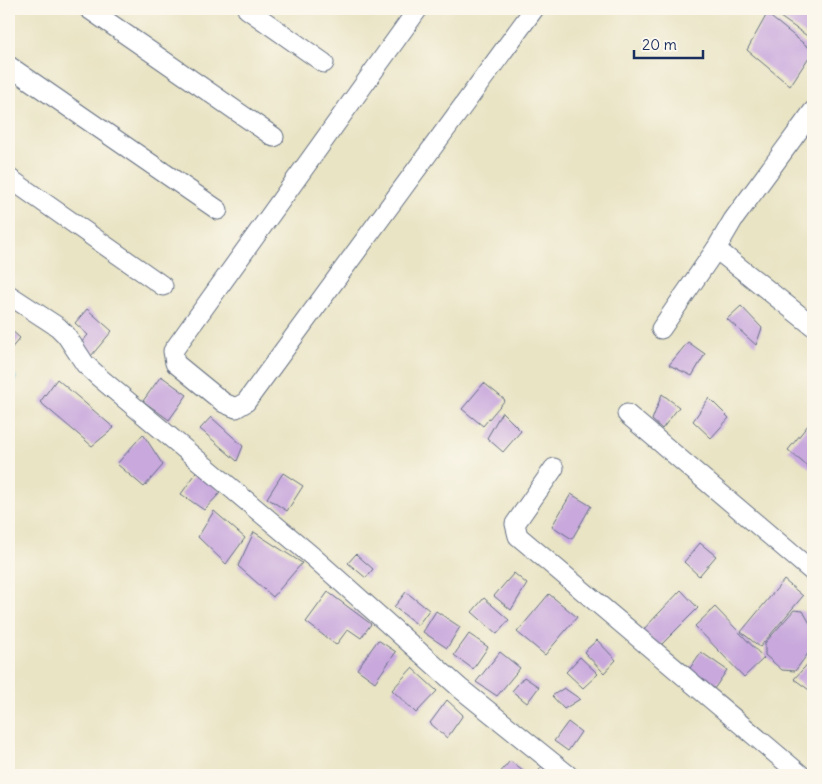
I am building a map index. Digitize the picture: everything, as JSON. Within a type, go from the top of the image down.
[{"type":"street","points":[[89,9],[274,137]]},
{"type":"street","points":[[247,9],[324,63]]},
{"type":"street","points":[[418,9],[173,351],[175,363],[224,403],[236,408],[246,402],[534,9]]},
{"type":"street","points":[[9,66],[218,210]]},
{"type":"street","points":[[661,329],[733,220],[813,111]]},
{"type":"street","points":[[9,178],[163,286]]},
{"type":"street","points":[[716,248],[813,326]]},
{"type":"street","points":[[9,295],[58,327],[66,335],[90,369],[312,556],[461,690],[568,775]]},
{"type":"street","points":[[627,414],[813,572]]},
{"type":"street","points":[[554,468],[515,524],[518,536],[801,775]]},
{"type":"building","points":[[776,9],[813,9],[813,40],[773,12]]},
{"type":"building","points":[[767,14],[813,51],[790,86],[747,50]]},
{"type":"building","points":[[741,306],[762,328],[756,345],[727,319]]},
{"type":"building","points":[[87,309],[112,331],[91,356],[79,345],[88,335],[75,323]]},
{"type":"building","points":[[9,328],[20,338],[9,351]]},
{"type":"building","points":[[688,342],[705,354],[692,376],[669,365]]},
{"type":"building","points":[[161,376],[187,395],[169,420],[143,401]]},
{"type":"building","points":[[57,379],[114,428],[92,446],[40,402]]},
{"type":"building","points":[[484,383],[505,400],[483,426],[462,409]]},
{"type":"building","points":[[662,394],[679,407],[662,429],[652,420]]},
{"type":"building","points":[[709,398],[729,418],[711,438],[693,421]]},
{"type":"building","points":[[502,412],[521,431],[503,452],[487,438]]},
{"type":"building","points":[[211,417],[243,446],[237,461],[200,429]]},
{"type":"building","points":[[813,419],[813,471],[788,450]]},
{"type":"building","points":[[143,434],[163,465],[144,487],[117,464]]},
{"type":"building","points":[[197,472],[221,492],[204,510],[181,494]]},
{"type":"building","points":[[283,473],[303,486],[287,511],[267,498]]},
{"type":"building","points":[[571,494],[591,506],[572,539],[552,526]]},
{"type":"building","points":[[214,511],[245,538],[226,564],[198,537]]},
{"type":"building","points":[[254,532],[302,563],[273,597],[238,566]]},
{"type":"building","points":[[700,543],[716,556],[699,576],[684,562]]},
{"type":"building","points":[[356,554],[373,569],[366,578],[348,563]]},
{"type":"building","points":[[514,573],[527,584],[511,610],[494,596]]},
{"type":"building","points":[[784,580],[803,596],[760,647],[741,632]]},
{"type":"building","points":[[681,590],[698,608],[660,646],[641,632]]},
{"type":"building","points":[[328,592],[371,624],[361,638],[348,629],[336,645],[306,622]]},
{"type":"building","points":[[406,592],[429,610],[418,625],[394,607]]},
{"type":"building","points":[[549,594],[577,617],[545,655],[517,632]]},
{"type":"building","points":[[484,598],[509,620],[497,634],[472,612]]},
{"type":"building","points":[[715,607],[764,658],[744,677],[695,626]]},
{"type":"building","points":[[794,610],[803,611],[813,629],[813,647],[795,671],[782,670],[765,655],[765,643]]},
{"type":"building","points":[[436,611],[460,627],[447,648],[423,632]]},
{"type":"building","points":[[469,634],[488,647],[473,669],[454,655]]},
{"type":"building","points":[[378,640],[396,652],[375,682],[357,669]]},
{"type":"building","points":[[597,640],[616,660],[604,673],[584,652]]},
{"type":"building","points":[[500,652],[520,668],[497,696],[476,682]]},
{"type":"building","points":[[701,652],[727,670],[712,692],[686,674]]},
{"type":"building","points":[[580,657],[598,674],[583,688],[566,672]]},
{"type":"building","points":[[812,659],[813,690],[812,692],[794,679]]},
{"type":"building","points":[[412,668],[437,691],[416,713],[392,690]]},
{"type":"building","points":[[524,677],[539,687],[527,703],[512,691]]},
{"type":"building","points":[[564,688],[580,699],[564,709],[552,696]]},
{"type":"building","points":[[447,700],[463,715],[447,738],[430,723]]},
{"type":"building","points":[[568,722],[581,732],[568,751],[554,741]]},
{"type":"building","points":[[510,761],[528,775],[498,775]]},
{"type":"building","points":[[544,763],[561,775],[536,775]]},
{"type":"waterway","points":[[9,375],[13,378],[9,385]]}]
